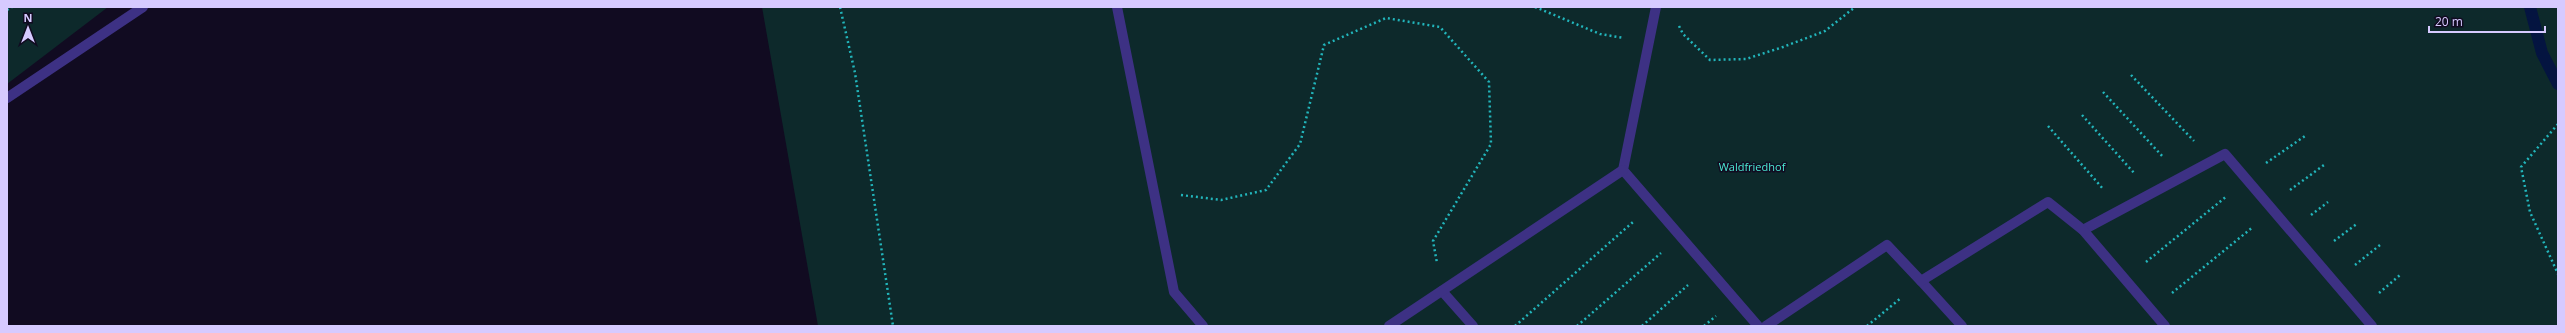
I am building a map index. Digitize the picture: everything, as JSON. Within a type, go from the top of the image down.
[{"type":"street","points":[[7,98],[143,7]]},
{"type":"street","points":[[1116,7],[1174,292],[1203,326]]},
{"type":"street","points":[[1389,326],[1623,170],[1656,7]]},
{"type":"street","points":[[2083,230],[2225,154],[2372,326]]},
{"type":"street","points":[[1623,170],[1758,326]]},
{"type":"street","points":[[1921,281],[2048,202],[2083,230],[2165,326]]},
{"type":"street","points":[[1766,326],[1887,245],[1962,326]]},
{"type":"street","points":[[1442,291],[1473,326]]},
{"type":"path","points":[[7,10],[12,7]]},
{"type":"path","points":[[840,7],[855,73],[893,326]]},
{"type":"path","points":[[1534,7],[1600,34],[1626,38],[1651,36]]},
{"type":"path","points":[[1675,20],[1683,34],[1710,60],[1746,59],[1825,30],[1855,7]]},
{"type":"path","points":[[1154,191],[1221,200],[1266,190],[1300,144],[1324,45],[1386,18],[1440,27],[1489,82],[1491,144],[1433,242],[1442,291]]},
{"type":"path","points":[[2131,75],[2213,161]]},
{"type":"path","points":[[2103,92],[2182,177]]},
{"type":"path","points":[[2082,115],[2152,193]]},
{"type":"path","points":[[2558,124],[2521,167],[2530,212],[2558,274]]},
{"type":"path","points":[[2048,126],[2122,209]]},
{"type":"path","points":[[2125,279],[2246,179],[2305,136]]},
{"type":"path","points":[[2151,309],[2324,165]]},
{"type":"path","points":[[1515,326],[1652,205]]},
{"type":"path","points":[[1577,326],[1681,237]]},
{"type":"path","points":[[2334,282],[2380,245]]},
{"type":"path","points":[[1642,326],[1708,268]]},
{"type":"path","points":[[1867,326],[1921,281]]},
{"type":"green space","points":[[7,7],[108,7],[7,84]]},
{"type":"green space","name":"Waldfriedhof","points":[[762,7],[2558,7],[2558,326],[818,326]]},
{"type":"waterway","points":[[2530,7],[2542,53],[2558,84]]}]
